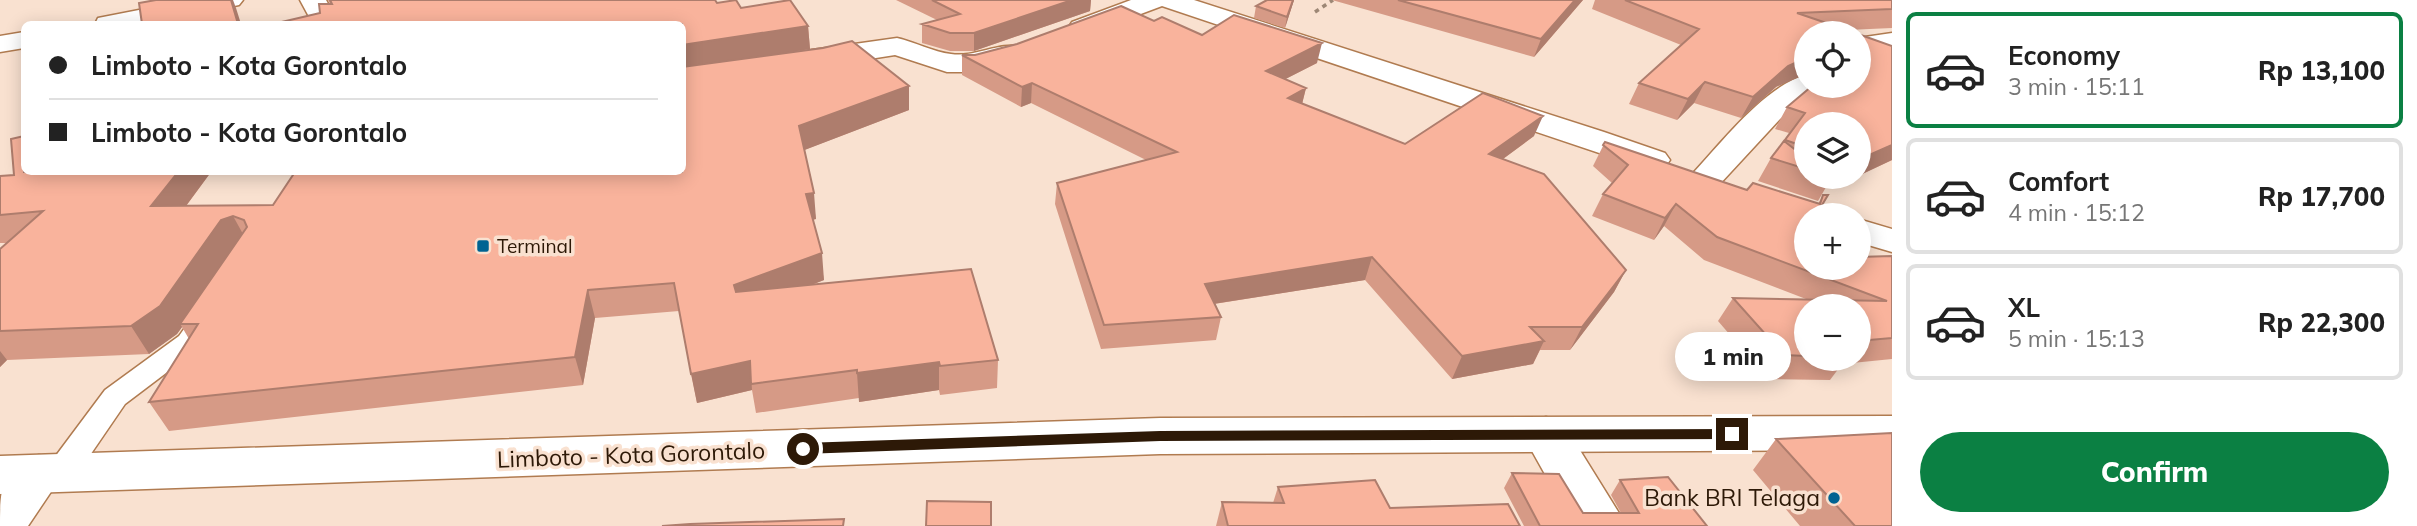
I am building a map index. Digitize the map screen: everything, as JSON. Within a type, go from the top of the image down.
[{"type":"main road","points":[[123,21],[230,0]]},
{"type":"main road","points":[[313,0],[324,21]]},
{"type":"main road","points":[[788,62],[897,46],[947,63],[974,63],[1155,0]]},
{"type":"main road","points":[[1168,0],[1277,38],[1488,103],[1742,191]]},
{"type":"main road","points":[[0,44],[21,40]]},
{"type":"main road","points":[[1871,44],[1892,41]]},
{"type":"main road","points":[[1706,179],[1769,112],[1794,93]]},
{"type":"main road","points":[[1871,235],[1892,242]]},
{"type":"main road","name":"Limboto - Kota Gorontalo","points":[[33,474],[1160,436],[1892,433]]},
{"type":"main road","points":[[1546,435],[1601,526]]},
{"type":"main road","points":[[0,524],[33,474]]},
{"type":"lane","points":[[33,474],[115,397],[188,342],[218,298]]},
{"type":"building","points":[[156,0],[231,0],[237,21],[142,21],[139,3]]},
{"type":"building","points":[[330,0],[715,0],[717,3],[736,0],[741,8],[790,0],[808,26],[686,44],[686,21],[286,21],[320,13],[319,4],[332,4]]},
{"type":"building","points":[[932,0],[1072,0],[974,33],[950,33],[922,24],[960,14]]},
{"type":"building","points":[[1267,0],[1293,0],[1287,17],[1256,6]]},
{"type":"building","points":[[1398,0],[1575,0],[1541,39]]},
{"type":"building","points":[[1625,0],[1892,0],[1892,9],[1797,13],[1821,21],[1794,21],[1794,63],[1753,97],[1705,82],[1688,99],[1639,83],[1699,29]]},
{"type":"building","points":[[1121,6],[1154,21],[1162,17],[1202,35],[1234,15],[1322,43],[1266,71],[1306,88],[1288,98],[1405,144],[1483,93],[1543,116],[1489,154],[1544,174],[1626,270],[1582,327],[1530,327],[1544,341],[1462,356],[1372,257],[1205,284],[1221,317],[1104,325],[1057,183],[1177,152],[1032,83],[1022,87],[962,55],[975,55],[1017,44]]},
{"type":"building","points":[[1871,39],[1892,46],[1892,145],[1871,154],[1871,112],[1802,112],[1787,107],[1798,98],[1871,98]]},
{"type":"building","points":[[852,41],[909,86],[799,126],[814,193],[806,194],[822,253],[734,285],[736,292],[971,269],[998,360],[940,366],[939,362],[751,384],[750,361],[691,374],[674,283],[588,290],[575,357],[149,402],[198,324],[180,324],[247,227],[244,220],[233,216],[221,220],[160,306],[131,326],[0,331],[0,249],[43,211],[0,215],[0,176],[14,175],[11,139],[21,137],[21,175],[176,175],[151,206],[273,205],[293,175],[686,175],[686,66],[823,48]]},
{"type":"building","points":[[1794,128],[1794,143],[1785,140]]},
{"type":"building","points":[[1784,141],[1794,149],[1794,165],[1771,158]]},
{"type":"building","points":[[1605,142],[1747,190],[1753,183],[1817,203],[1794,203],[1794,266],[1717,237],[1676,204],[1665,218],[1603,194],[1628,165],[1603,145]]},
{"type":"building","points":[[1823,195],[1828,195],[1823,203],[1820,203]]},
{"type":"building","points":[[1892,256],[1892,338],[1871,340],[1871,301],[1887,301],[1831,280],[1871,280],[1871,257]]},
{"type":"building","points":[[1733,298],[1794,299],[1794,355],[1784,355]]},
{"type":"building","points":[[1892,433],[1892,526],[1855,526],[1776,439]]},
{"type":"building","points":[[1512,473],[1559,474],[1583,513],[1639,513],[1620,480],[1668,477],[1707,526],[1540,526]]},
{"type":"building","points":[[1375,480],[1390,508],[1508,504],[1520,526],[1228,526],[1222,502],[1284,503],[1278,487]]},
{"type":"building","points":[[927,501],[991,502],[991,526],[926,526]]},
{"type":"building","points":[[844,519],[843,526],[662,526],[690,524]]},
{"type":"place","name":"Terminal","points":[[483,246]]},
{"type":"place","name":"Bank BRI Telaga","points":[[1834,498]]},
{"type":"route","points":[[803,449],[1160,436],[1732,434]]}]
